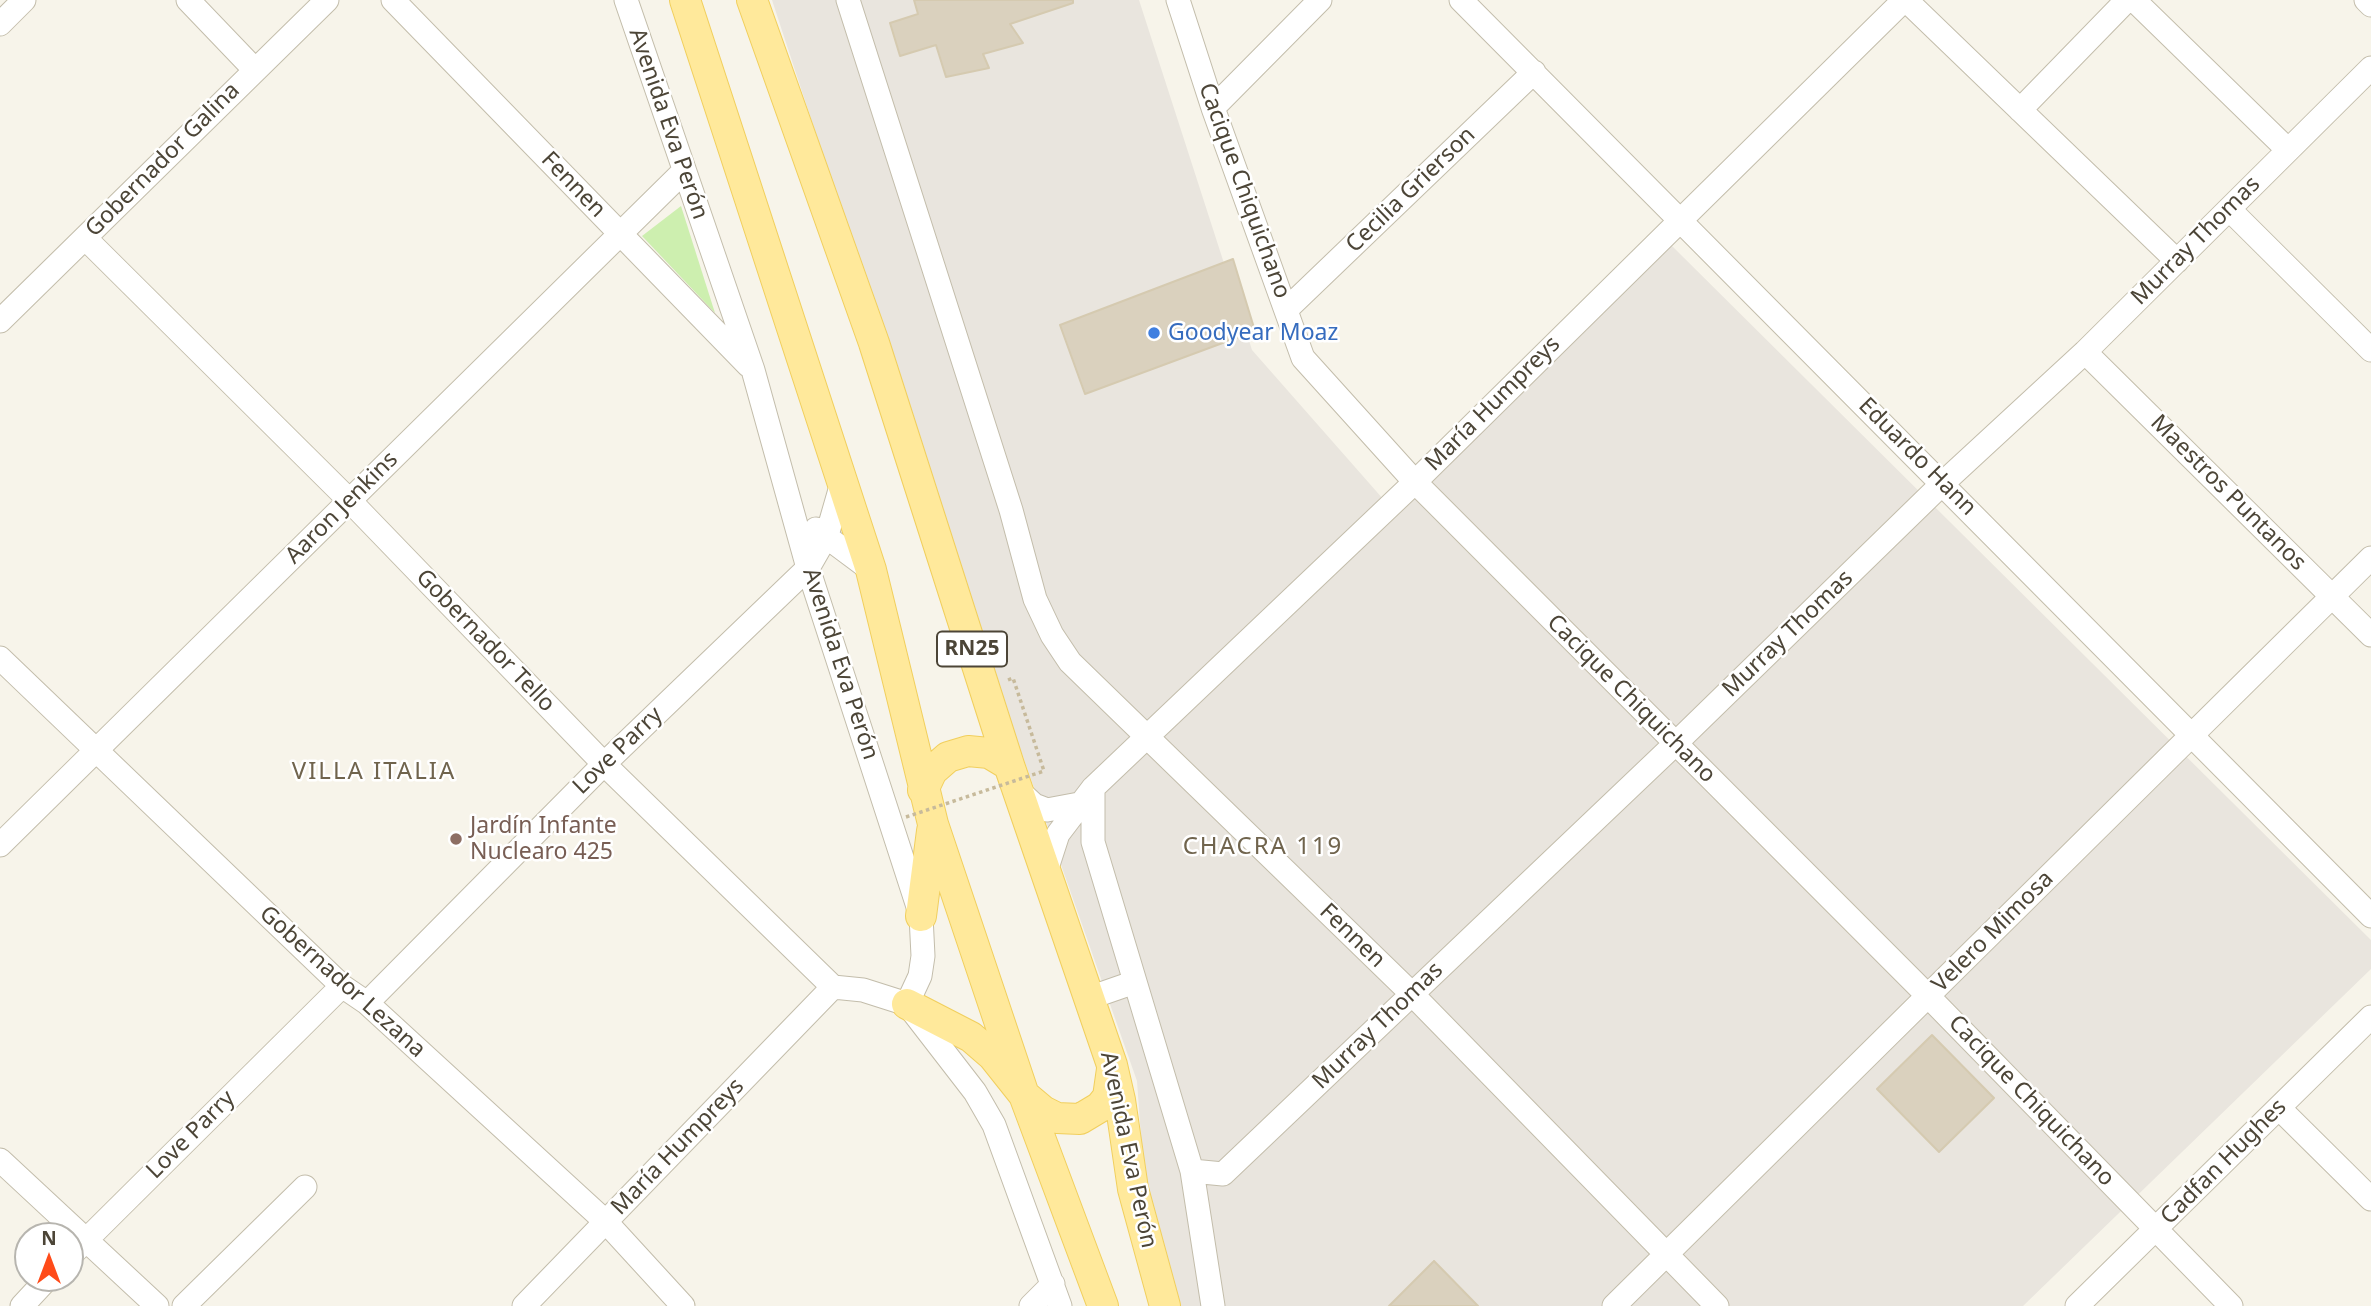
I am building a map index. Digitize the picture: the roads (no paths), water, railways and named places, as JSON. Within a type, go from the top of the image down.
[{"type":"main road","name":"Avenida Eva Perón","points":[[685,0],[871,570],[923,789],[919,820],[1103,1306]]},
{"type":"main road","name":"Avenida Eva Perón","points":[[752,0],[874,343],[1014,778],[1112,1065],[1122,1110],[1133,1189],[1165,1306]]},
{"type":"main road","points":[[923,789],[932,771],[948,757],[968,751],[989,753],[1014,778]]},
{"type":"main road","points":[[919,820],[921,916]]},
{"type":"main road","points":[[907,1004],[971,1038],[993,1056],[1024,1095],[1050,1115],[1080,1119],[1100,1107],[1108,1097],[1112,1065]]},
{"type":"street","points":[[0,24],[24,0]]},
{"type":"street","points":[[187,0],[255,70]]},
{"type":"street","name":"Gobernador Galina","points":[[0,320],[327,0]]},
{"type":"street","name":"Fennen","points":[[393,0],[753,370]]},
{"type":"street","name":"Avenida Eva Perón","points":[[626,0],[753,370],[808,568],[921,916],[923,956],[920,976],[907,1004]]},
{"type":"street","name":"Fennen","points":[[848,0],[1011,510],[1035,599],[1052,635],[1070,662],[1412,994],[1717,1306]]},
{"type":"street","name":"Cacique Chiquichano","points":[[1178,0],[1213,108],[1288,308],[1295,340],[1303,358],[1415,482],[1928,996],[2231,1306]]},
{"type":"street","points":[[1213,108],[1320,0]]},
{"type":"street","name":"Eduardo Hann","points":[[1461,0],[2371,916]]},
{"type":"street","points":[[1905,0],[2176,261]]},
{"type":"street","name":"María Humpreys","points":[[1046,871],[1058,834],[1086,796],[1415,482],[1905,0]]},
{"type":"street","points":[[2020,110],[2127,0]]},
{"type":"street","points":[[2134,0],[2288,150]]},
{"type":"street","points":[[2366,0],[2371,5]]},
{"type":"street","name":"Murray Thomas","points":[[1192,1171],[1223,1174],[1675,744],[1943,483],[2085,352],[2371,68]]},
{"type":"street","name":"Cecilia Grierson","points":[[1288,308],[1534,72]]},
{"type":"street","name":"Aaron Jenkins","points":[[0,845],[683,172]]},
{"type":"street","points":[[2229,209],[2371,350]]},
{"type":"street","name":"Gobernador Tello","points":[[85,238],[349,501],[604,764],[832,988]]},
{"type":"street","name":"Maestros Puntanos","points":[[2085,352],[2371,635]]},
{"type":"street","name":"Love Parry","points":[[367,1003],[604,764],[808,568],[827,535],[842,483]]},
{"type":"street","points":[[796,517],[827,535],[871,570]]},
{"type":"street","name":"Velero Mimosa","points":[[1615,1306],[2371,558]]},
{"type":"street","name":"Gobernador Lezana","points":[[0,658],[342,986],[367,1003],[606,1222],[683,1306]]},
{"type":"street","points":[[1014,778],[1034,805],[1047,810],[1086,796]]},
{"type":"street","name":"Avenida Eva Perón","points":[[1086,796],[1093,842],[1192,1171],[1213,1306]]},
{"type":"street","points":[[1089,998],[1135,982]]},
{"type":"street","name":"Love Parry","points":[[86,1239],[342,986]]},
{"type":"street","points":[[832,988],[863,990],[907,1004],[975,1091],[994,1125],[1056,1295],[1031,1306]]},
{"type":"street","name":"María Humpreys","points":[[524,1306],[832,988]]},
{"type":"street","name":"Cadfan Hughes","points":[[2077,1306],[2371,1017]]},
{"type":"street","points":[[2279,1108],[2371,1199]]},
{"type":"street","points":[[0,1160],[157,1306]]},
{"type":"street","points":[[184,1306],[304,1187]]},
{"type":"street","points":[[22,1306],[35,1292]]},
{"type":"place","name":"Goodyear Moaz","points":[[1154,333]]},
{"type":"place","name":"Jardín Infante Nuclearo 425","points":[[456,839]]},
{"type":"district","name":"VILLA ITALIA","points":[[374,772]]},
{"type":"district","name":"CHACRA 119","points":[[1263,847]]}]
